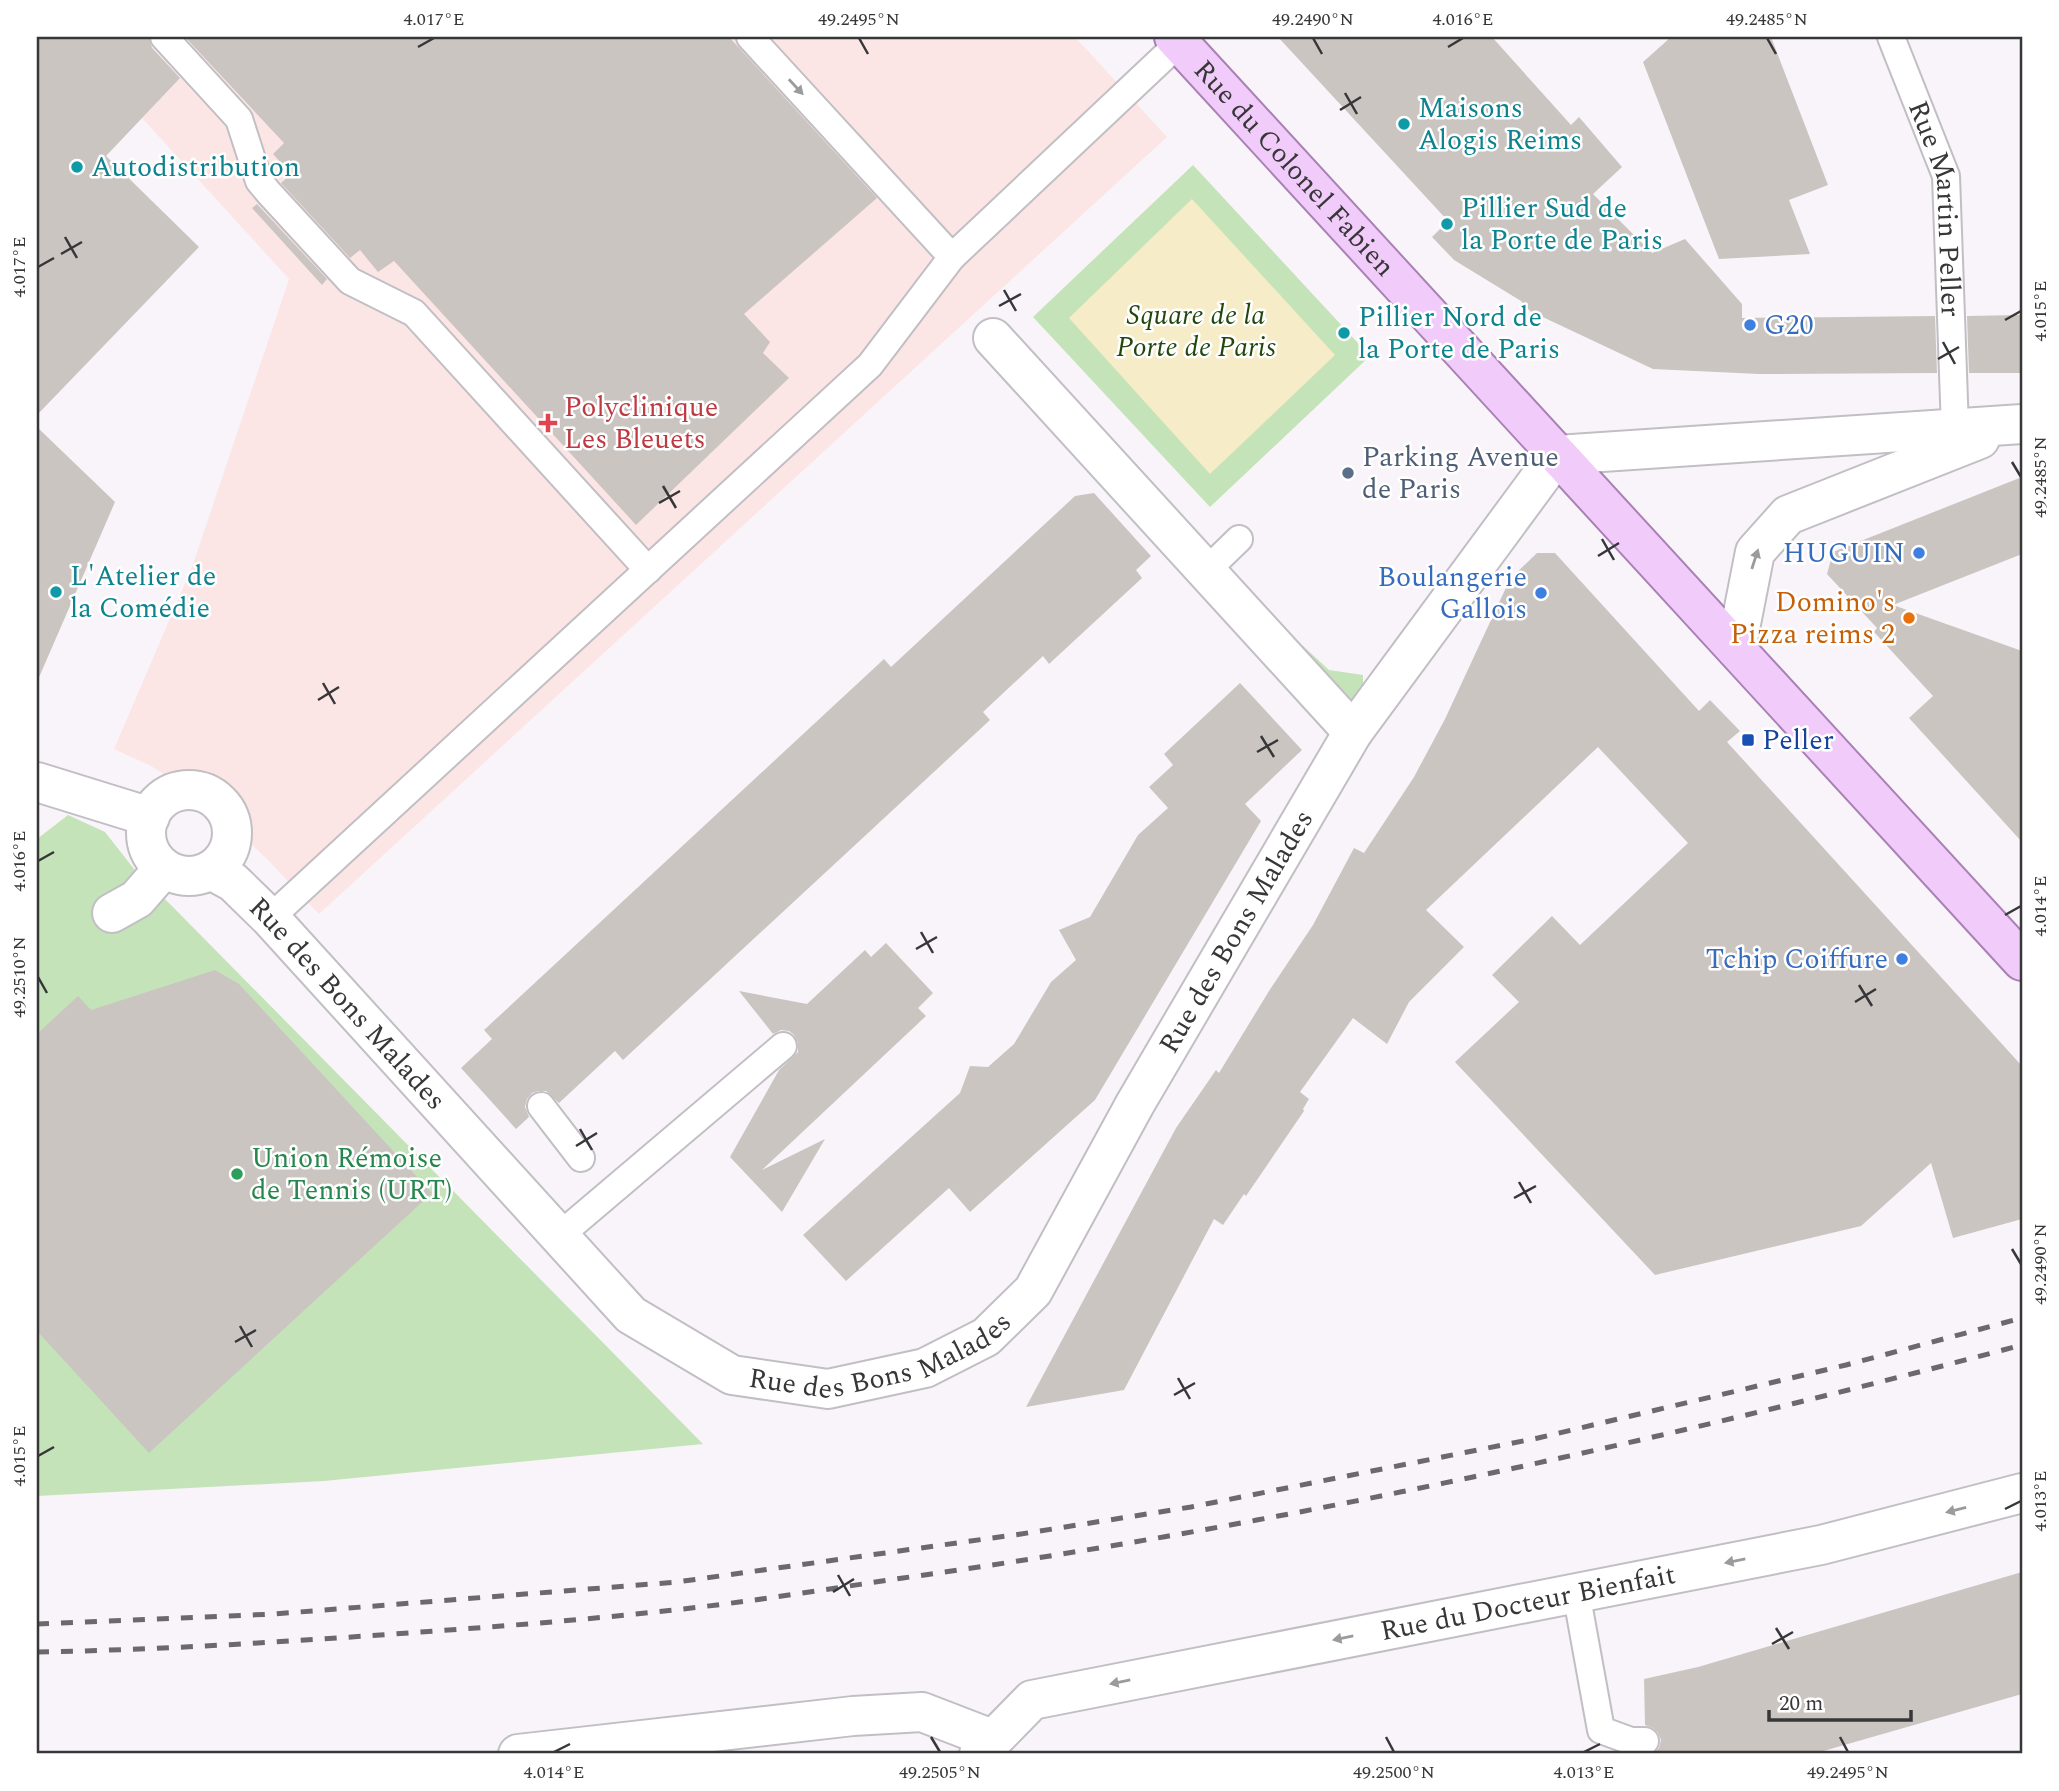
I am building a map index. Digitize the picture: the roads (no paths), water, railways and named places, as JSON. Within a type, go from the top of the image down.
[{"type":"main road","name":"Rue du Colonel Fabien","points":[[1176,40],[2022,961]]},
{"type":"street","points":[[993,338],[1353,732]]},
{"type":"street","points":[[1557,455],[2017,425]]},
{"type":"street","points":[[1735,649],[1755,552],[1788,515],[2017,425]]},
{"type":"street","name":"Rue des Bons Malades","points":[[222,876],[270,918],[631,1315],[732,1375],[828,1389],[925,1368],[986,1337],[1033,1292],[1135,1104],[1353,732],[1557,455]]},
{"type":"street","points":[[37,782],[149,817]]},
{"type":"street","points":[[200,791],[213,797],[227,814],[232,834],[222,876],[184,876],[164,868],[151,853],[146,840],[149,817],[159,802],[172,793],[200,791]]},
{"type":"street","points":[[112,913],[137,899],[164,868]]},
{"type":"street","name":"Rue du Docteur Bienfait","points":[[986,1747],[1032,1700],[1821,1545],[2022,1493]]},
{"type":"street","points":[[518,1754],[853,1716],[922,1713],[986,1747]]},
{"type":"lane","points":[[164,37],[239,119],[259,181],[278,202],[350,281],[414,313],[648,570]]},
{"type":"lane","points":[[750,37],[952,257]]},
{"type":"lane","name":"Rue Martin Peller","points":[[1891,37],[1946,176],[1955,429]]},
{"type":"lane","points":[[270,918],[870,365],[952,257],[1176,40]]},
{"type":"lane","points":[[1206,571],[1240,539]]},
{"type":"lane","points":[[559,1236],[783,1046]]},
{"type":"lane","points":[[541,1106],[581,1158]]},
{"type":"lane","points":[[1576,1592],[1601,1730],[1631,1741],[1645,1741]]},
{"type":"railway","points":[[37,1624],[274,1614],[677,1582],[1021,1534],[1191,1507],[1538,1438],[1846,1365],[2022,1318]]},
{"type":"railway","points":[[37,1652],[294,1641],[600,1618],[702,1607],[1045,1557],[1326,1507],[1606,1448],[2022,1345]]},
{"type":"place","name":"Maisons Alogis Reims","points":[[1404,124]]},
{"type":"place","name":"Autodistribution","points":[[77,167]]},
{"type":"place","name":"Pillier Sud de la Porte de Paris","points":[[1447,224]]},
{"type":"place","name":"G20","points":[[1750,325]]},
{"type":"place","name":"Pillier Nord de la Porte de Paris","points":[[1344,333]]},
{"type":"place","name":"Polyclinique Les Bleuets","points":[[548,423]]},
{"type":"place","name":"Parking Avenue de Paris","points":[[1348,473]]},
{"type":"place","name":"HUGUIN","points":[[1919,553]]},
{"type":"place","name":"L'Atelier de la Comédie","points":[[56,592]]},
{"type":"place","name":"Boulangerie Gallois","points":[[1541,593]]},
{"type":"place","name":"Domino's Pizza reims 2","points":[[1909,618]]},
{"type":"place","name":"Peller","points":[[1748,740]]},
{"type":"place","name":"Tchip Coiffure","points":[[1902,959]]},
{"type":"place","name":"Union Rémoise de Tennis (URT)","points":[[237,1174]]},
{"type":"park label","name":"Square de la Porte de Paris","points":[[1196,331]]}]
